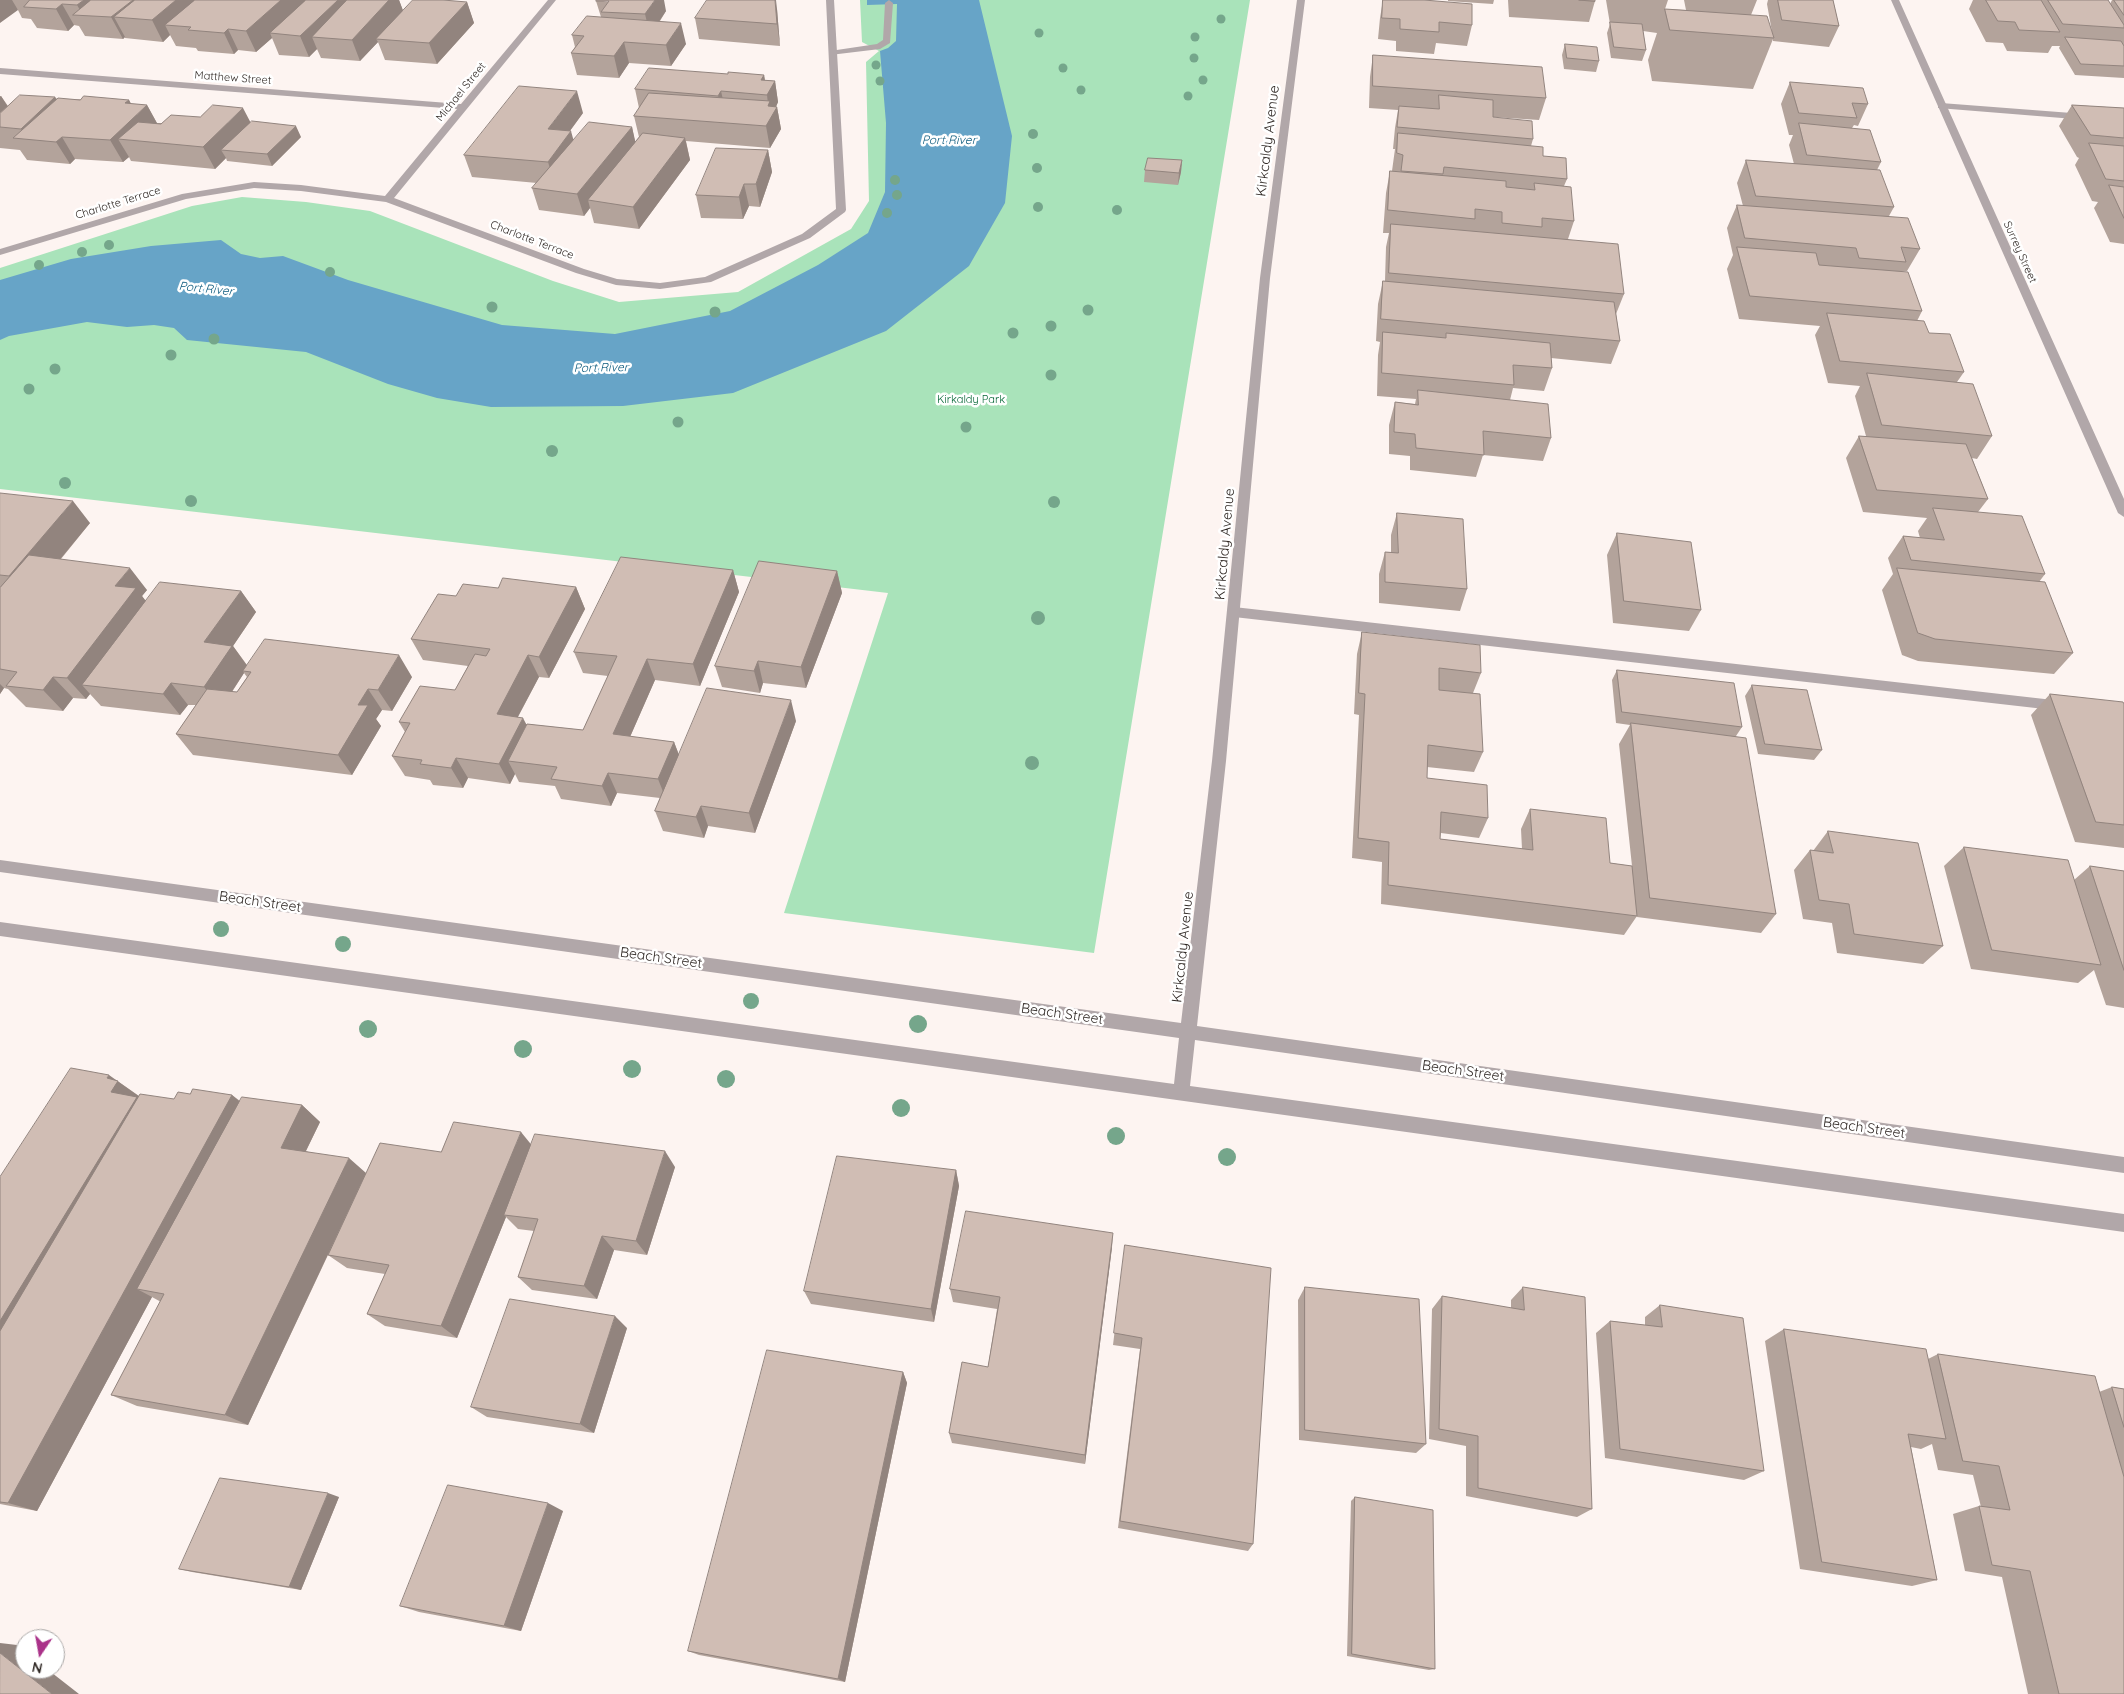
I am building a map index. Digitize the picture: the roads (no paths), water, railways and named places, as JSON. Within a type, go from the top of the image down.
[{"type":"street","name":"Michael Street","points":[[388,199],[552,0]]},
{"type":"street","name":"Charlotte Terrace","points":[[0,252],[185,196],[254,185],[301,188],[388,199],[616,282],[660,286],[707,280],[806,236],[841,210],[830,0]]},
{"type":"street","name":"Kirkcaldy Avenue","points":[[1182,1092],[1234,612],[1265,278],[1301,0]]},
{"type":"street","name":"Surrey Street","points":[[1895,0],[2124,513]]},
{"type":"street","points":[[833,53],[880,46],[887,40],[890,3]]},
{"type":"street","name":"Matthew Street","points":[[0,71],[463,107]]},
{"type":"street","points":[[1941,106],[2124,120]]},
{"type":"street","points":[[1234,612],[2075,707]]},
{"type":"street","name":"Beach Street","points":[[0,866],[2124,1165]]},
{"type":"street","points":[[0,929],[2124,1223]]},
{"type":"water","name":"Port River","points":[[867,0],[979,0],[1012,136],[1005,203],[969,266],[886,331],[733,393],[623,406],[491,407],[437,398],[388,384],[306,352],[187,340],[174,328],[154,325],[127,327],[87,322],[9,336],[0,340],[0,280],[71,259],[151,246],[221,240],[241,254],[260,258],[283,256],[348,280],[502,325],[615,334],[730,311],[818,265],[868,233],[885,192],[886,123],[880,51],[888,48],[896,41],[897,4],[867,5]]},
{"type":"park label","name":"Kirkaldy Park","points":[[971,400]]}]
